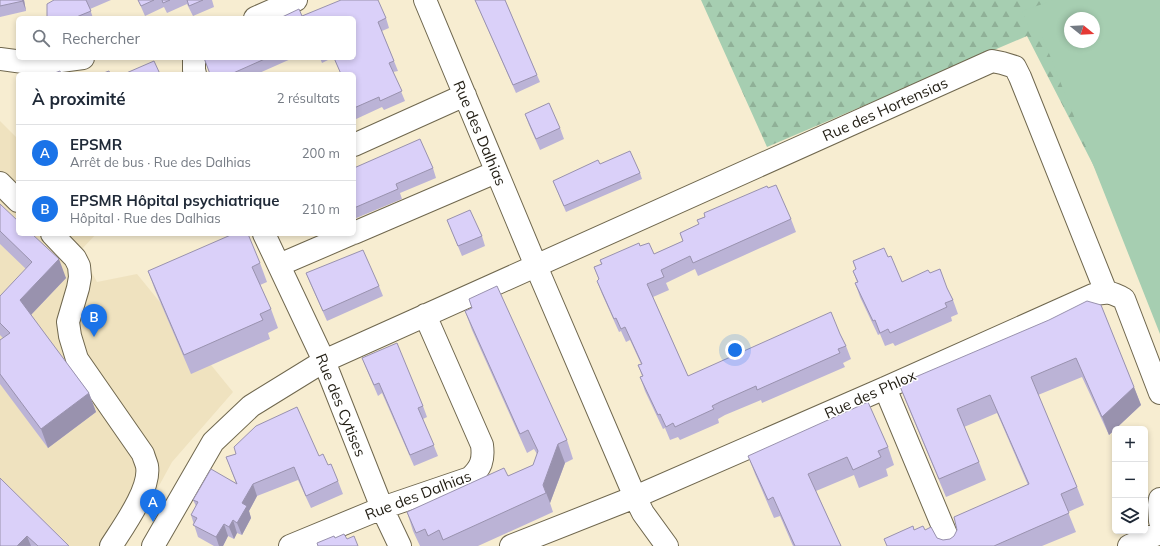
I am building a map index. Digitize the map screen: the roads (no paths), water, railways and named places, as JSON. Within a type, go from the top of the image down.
[{"type":"street","points":[[260,16],[296,0]]},
{"type":"street","name":"Rue des Dalhias","points":[[425,0],[496,172],[635,497],[643,513],[667,546]]},
{"type":"street","points":[[0,60],[38,64],[68,60]]},
{"type":"street","points":[[194,60],[194,72]]},
{"type":"street","name":"Rue des Hortensias","points":[[536,266],[992,61],[1015,67],[1106,292]]},
{"type":"street","points":[[356,144],[465,95]]},
{"type":"street","points":[[356,232],[496,172]]},
{"type":"street","points":[[0,183],[16,198]]},
{"type":"street","points":[[54,236],[75,258],[79,266],[80,276],[78,288],[68,322],[70,336],[77,359],[143,454],[147,467],[146,479],[141,496],[111,546]]},
{"type":"street","name":"Rue des Cytises","points":[[265,236],[324,361],[382,508],[400,546]]},
{"type":"street","points":[[278,265],[346,236]]},
{"type":"street","points":[[153,546],[213,442],[251,406],[324,361],[536,266]]},
{"type":"street","points":[[1106,292],[1115,294],[1124,299],[1160,393]]},
{"type":"street","name":"Rue des Phlox","points":[[511,546],[635,497],[1086,298],[1106,292]]},
{"type":"street","name":"Rue des Dalhias","points":[[290,546],[382,508],[470,478],[482,464],[482,446],[425,316]]},
{"type":"street","points":[[885,388],[951,546]]},
{"type":"street","points":[[1160,498],[1158,505],[1160,521]]},
{"type":"street","points":[[1129,546],[1160,533]]},
{"type":"place","name":"EPSMR Hôpital psychiatrique","points":[[94,337]]},
{"type":"place","name":"EPSMR","points":[[153,522]]}]
